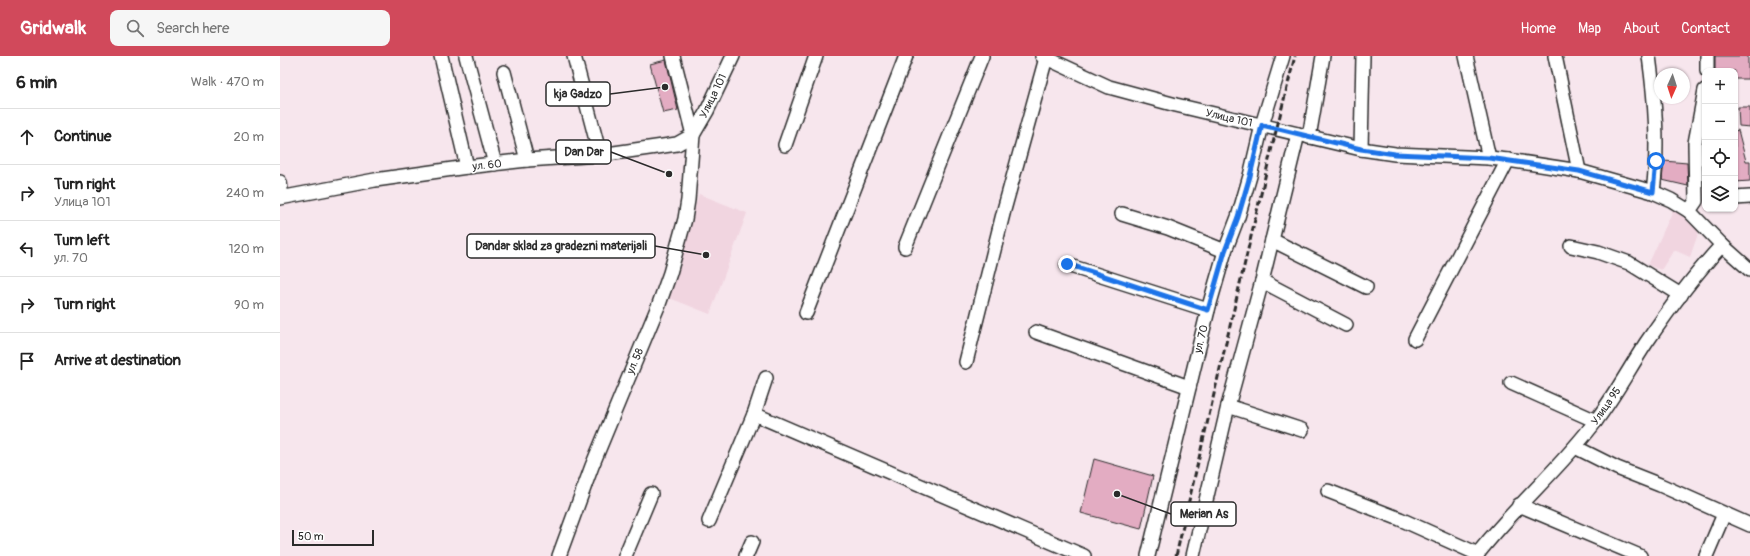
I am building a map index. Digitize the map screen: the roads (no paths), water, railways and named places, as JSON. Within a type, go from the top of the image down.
[{"type":"street","points":[[441,56],[467,167]]},
{"type":"street","points":[[466,56],[495,164]]},
{"type":"street","points":[[574,56],[600,155]]},
{"type":"street","points":[[672,56],[693,135]]},
{"type":"street","name":"Улица 101","points":[[693,135],[707,111],[733,56]]},
{"type":"street","points":[[784,145],[816,56]]},
{"type":"street","points":[[806,313],[906,56]]},
{"type":"street","points":[[905,247],[982,56]]},
{"type":"street","name":"ул. 70","points":[[1148,556],[1208,310],[1225,251],[1238,217],[1250,176],[1262,125],[1283,56]]},
{"type":"street","points":[[1192,556],[1228,406],[1272,240],[1303,136],[1323,56]]},
{"type":"street","points":[[1361,149],[1363,56]]},
{"type":"street","points":[[1466,56],[1489,158]]},
{"type":"street","points":[[1555,56],[1579,171]]},
{"type":"street","points":[[1650,56],[1656,121],[1656,168],[1653,192]]},
{"type":"street","points":[[1707,56],[1707,68]]},
{"type":"street","points":[[966,362],[1044,57]]},
{"type":"street","name":"Улица 101","points":[[1044,57],[1109,86],[1176,105],[1303,136],[1361,149],[1395,154],[1489,158],[1579,171],[1653,192],[1671,200],[1696,204],[1722,245],[1750,270]]},
{"type":"street","points":[[504,72],[527,160]]},
{"type":"street","points":[[1696,204],[1695,143],[1702,104]]},
{"type":"street","name":"ул. 60","points":[[281,197],[374,180],[467,167],[527,160],[600,155],[677,144],[693,135]]},
{"type":"street","name":"ул. 58","points":[[559,556],[592,466],[659,304],[670,273],[685,219],[692,160],[693,135]]},
{"type":"street","points":[[1415,339],[1508,160]]},
{"type":"street","points":[[280,182],[281,197]]},
{"type":"street","points":[[1738,198],[1750,197]]},
{"type":"street","points":[[1122,214],[1168,228],[1225,251]]},
{"type":"street","points":[[1272,240],[1366,287]]},
{"type":"street","name":"Улица 95","points":[[1477,555],[1519,505],[1575,447],[1596,421],[1647,343],[1681,295],[1703,265],[1722,245]]},
{"type":"street","points":[[1571,246],[1598,252],[1629,263],[1681,295]]},
{"type":"street","points":[[1067,264],[1208,310]]},
{"type":"street","points":[[1262,281],[1346,326]]},
{"type":"street","points":[[1036,332],[1189,387]]},
{"type":"street","points":[[710,521],[754,414],[766,378]]},
{"type":"street","points":[[1511,383],[1596,421]]},
{"type":"street","points":[[1228,406],[1302,430]]},
{"type":"street","points":[[754,414],[1084,556]]},
{"type":"street","points":[[1575,447],[1617,468],[1660,485],[1750,525]]},
{"type":"street","points":[[1328,491],[1400,519],[1477,555]]},
{"type":"street","points":[[625,556],[651,494]]},
{"type":"street","points":[[1519,505],[1640,556]]},
{"type":"street","points":[[1706,556],[1724,514]]},
{"type":"street","points":[[746,556],[752,542]]},
{"type":"railway","points":[[1176,556],[1272,147],[1295,56]]},
{"type":"place","name":"kja Gadzo","points":[[665,87]]},
{"type":"place","name":"Dan Dar","points":[[669,174]]},
{"type":"place","name":"Dandar sklad za gradezni materijali","points":[[706,255]]},
{"type":"place","name":"Merian As","points":[[1117,494]]}]
